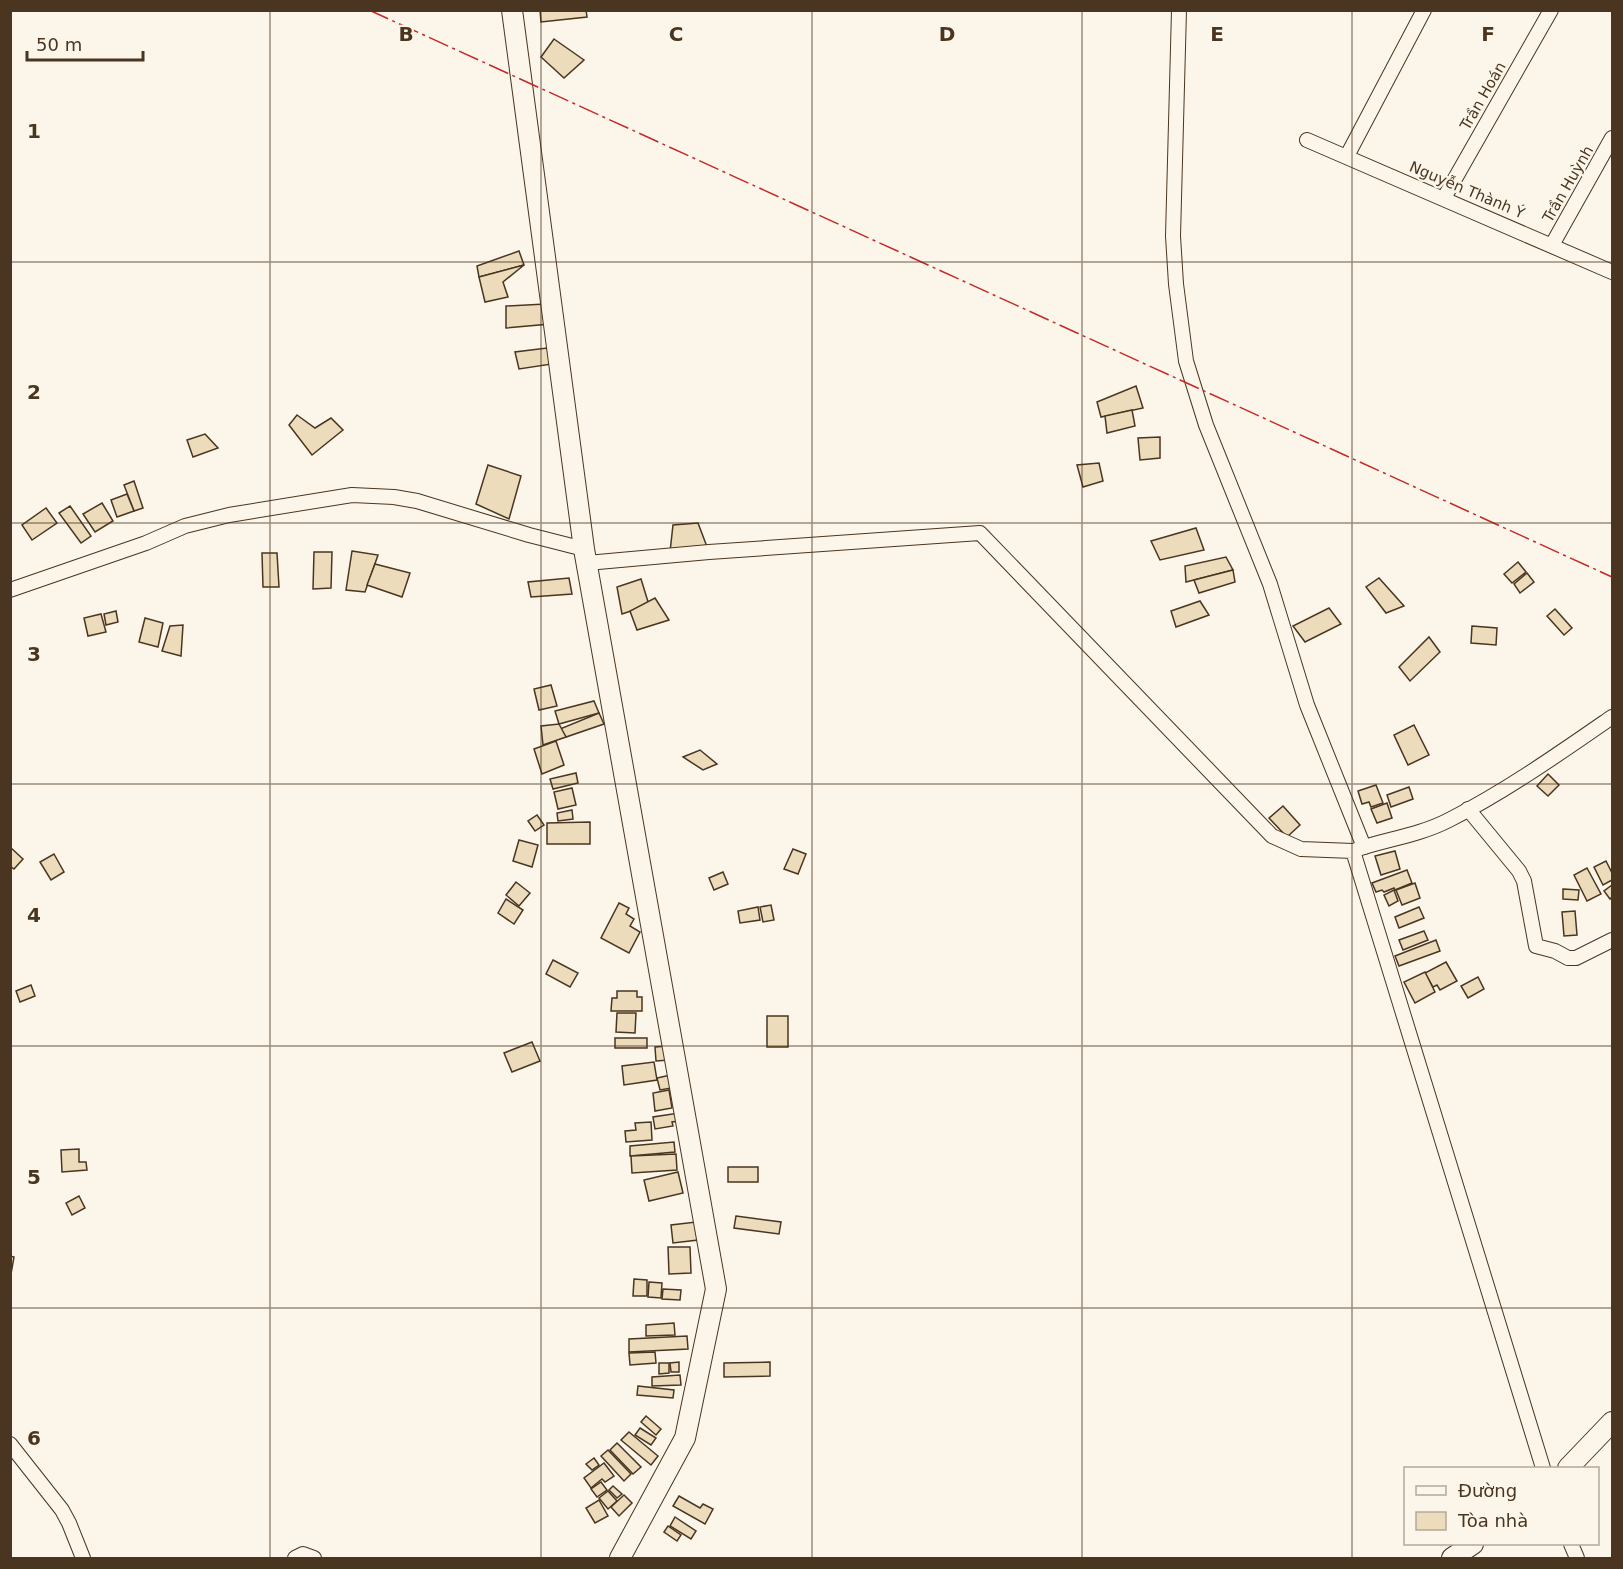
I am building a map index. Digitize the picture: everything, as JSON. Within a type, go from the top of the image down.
[{"type":"street","points":[[512,10],[586,556],[717,1289],[685,1438],[620,1558]]},
{"type":"street","points":[[1179,10],[1173,237],[1176,284],[1186,361],[1206,425],[1270,584],[1307,705],[1359,849],[1544,1467]]},
{"type":"street","points":[[1347,156],[1424,10]]},
{"type":"street","name":"Trần Hoán","points":[[1444,198],[1551,10]]},
{"type":"street","name":"Trần Huỳnh","points":[[1552,245],[1612,138]]},
{"type":"street","name":"Nguyễn Thành Ý","points":[[1307,140],[1612,272]]},
{"type":"street","points":[[10,590],[146,543],[185,526],[229,515],[352,495],[370,494],[417,501],[529,535],[586,556],[709,552],[980,533],[1272,836],[1301,849],[1359,849],[1416,834],[1449,820],[1612,717]]},
{"type":"street","points":[[1468,809],[1519,871],[1524,881],[1536,946],[1555,951],[1568,958],[1576,958],[1612,940]]},
{"type":"street","points":[[1569,1467],[1612,1422]]},
{"type":"street","points":[[10,1444],[62,1510],[82,1558]]},
{"type":"street","points":[[1452,1558],[1472,1545]]},
{"type":"street","points":[[294,1558],[303,1554],[314,1558]]},
{"type":"building","points":[[540,10],[586,10],[587,17],[541,22]]},
{"type":"building","points":[[554,39],[584,60],[564,78],[541,57]]},
{"type":"building","points":[[519,251],[524,265],[479,277],[477,266]]},
{"type":"building","points":[[524,265],[503,282],[508,297],[485,302],[479,277]]},
{"type":"building","points":[[545,304],[550,324],[506,328],[506,306]]},
{"type":"building","points":[[547,348],[552,364],[519,369],[515,352]]},
{"type":"building","points":[[1136,386],[1143,408],[1101,417],[1097,402]]},
{"type":"building","points":[[1132,410],[1135,426],[1107,433],[1105,416]]},
{"type":"building","points":[[297,415],[315,428],[331,418],[343,430],[312,455],[289,425]]},
{"type":"building","points":[[205,434],[218,448],[193,457],[187,440]]},
{"type":"building","points":[[1160,437],[1160,458],[1140,460],[1138,438]]},
{"type":"building","points":[[1099,463],[1103,481],[1083,487],[1077,465]]},
{"type":"building","points":[[488,465],[521,476],[509,519],[476,504]]},
{"type":"building","points":[[134,481],[143,508],[134,511],[124,485]]},
{"type":"building","points":[[127,494],[134,511],[117,517],[111,500]]},
{"type":"building","points":[[102,503],[113,521],[95,532],[83,514]]},
{"type":"building","points":[[70,506],[91,536],[81,543],[59,513]]},
{"type":"building","points":[[46,508],[57,523],[32,540],[22,525]]},
{"type":"building","points":[[698,523],[709,552],[670,552],[673,525]]},
{"type":"building","points":[[1196,528],[1204,550],[1160,560],[1151,541]]},
{"type":"building","points":[[352,551],[378,555],[365,592],[346,590]]},
{"type":"building","points":[[314,552],[332,552],[331,588],[313,589]]},
{"type":"building","points":[[262,553],[277,553],[279,587],[263,587]]},
{"type":"building","points":[[1226,557],[1233,570],[1186,582],[1185,566]]},
{"type":"building","points":[[1518,562],[1526,572],[1512,583],[1504,574]]},
{"type":"building","points":[[375,564],[410,573],[402,597],[367,585]]},
{"type":"building","points":[[1233,570],[1235,582],[1199,593],[1194,580]]},
{"type":"building","points":[[1527,573],[1534,582],[1520,593],[1514,584]]},
{"type":"building","points":[[569,578],[572,594],[531,597],[528,582]]},
{"type":"building","points":[[1379,578],[1404,606],[1386,613],[1366,587]]},
{"type":"building","points":[[641,579],[649,605],[622,614],[617,587]]},
{"type":"building","points":[[655,598],[669,620],[637,630],[630,611]]},
{"type":"building","points":[[1200,601],[1209,615],[1176,627],[1171,611]]},
{"type":"building","points":[[1329,608],[1341,624],[1305,642],[1293,626]]},
{"type":"building","points":[[1555,609],[1572,628],[1564,635],[1547,616]]},
{"type":"building","points":[[116,611],[118,622],[106,625],[104,614]]},
{"type":"building","points":[[101,614],[106,632],[88,636],[84,618]]},
{"type":"building","points":[[145,618],[163,623],[158,647],[139,642]]},
{"type":"building","points":[[183,625],[181,656],[162,651],[170,626]]},
{"type":"building","points":[[1472,626],[1497,628],[1496,645],[1471,643]]},
{"type":"building","points":[[1429,637],[1440,652],[1410,681],[1399,667]]},
{"type":"building","points":[[551,685],[557,706],[539,710],[534,689]]},
{"type":"building","points":[[594,701],[599,713],[559,724],[555,711]]},
{"type":"building","points":[[599,713],[604,724],[566,737],[560,729]]},
{"type":"building","points":[[559,724],[566,737],[543,745],[541,726]]},
{"type":"building","points":[[1414,725],[1429,755],[1408,765],[1394,735]]},
{"type":"building","points":[[556,741],[564,765],[542,774],[534,749]]},
{"type":"building","points":[[700,750],[717,764],[703,770],[683,757]]},
{"type":"building","points":[[576,773],[578,783],[553,789],[550,779]]},
{"type":"building","points":[[1548,774],[1559,785],[1548,796],[1537,786]]},
{"type":"building","points":[[1376,785],[1383,803],[1371,807],[1369,802],[1362,804],[1358,791]]},
{"type":"building","points":[[1409,787],[1413,799],[1391,807],[1387,795]]},
{"type":"building","points":[[572,788],[576,805],[558,809],[554,792]]},
{"type":"building","points":[[1387,803],[1392,818],[1377,823],[1371,809]]},
{"type":"building","points":[[1283,806],[1300,825],[1287,837],[1269,818]]},
{"type":"building","points":[[572,810],[573,819],[558,821],[557,813]]},
{"type":"building","points":[[537,815],[544,825],[535,831],[528,821]]},
{"type":"building","points":[[590,822],[590,844],[547,844],[547,823]]},
{"type":"building","points":[[519,840],[538,845],[532,867],[513,861]]},
{"type":"building","points":[[10,847],[23,859],[14,869],[10,866]]},
{"type":"building","points":[[793,849],[806,854],[798,874],[784,869]]},
{"type":"building","points":[[1395,851],[1400,869],[1381,875],[1375,856]]},
{"type":"building","points":[[54,854],[64,872],[51,880],[40,862]]},
{"type":"building","points":[[1606,861],[1612,873],[1612,880],[1603,885],[1594,867]]},
{"type":"building","points":[[1587,868],[1601,894],[1587,901],[1574,875]]},
{"type":"building","points":[[1407,870],[1412,883],[1395,890],[1394,888],[1376,892],[1372,883]]},
{"type":"building","points":[[723,872],[728,884],[714,890],[709,878]]},
{"type":"building","points":[[516,882],[530,893],[519,906],[506,895]]},
{"type":"building","points":[[1415,883],[1420,898],[1402,905],[1396,890]]},
{"type":"building","points":[[1612,885],[1612,897],[1610,899],[1604,891]]},
{"type":"building","points":[[1563,889],[1579,890],[1578,900],[1563,899]]},
{"type":"building","points":[[1394,890],[1398,901],[1389,906],[1384,895]]},
{"type":"building","points":[[506,899],[523,910],[514,924],[498,913]]},
{"type":"building","points":[[619,903],[629,908],[626,914],[634,919],[630,926],[640,932],[629,953],[601,938]]},
{"type":"building","points":[[771,905],[774,920],[763,922],[760,907]]},
{"type":"building","points":[[758,907],[760,920],[740,923],[738,911]]},
{"type":"building","points":[[1419,907],[1424,918],[1399,928],[1395,917]]},
{"type":"building","points":[[1575,911],[1577,935],[1564,936],[1562,912]]},
{"type":"building","points":[[1424,931],[1428,940],[1403,950],[1399,940]]},
{"type":"building","points":[[1436,940],[1440,951],[1399,966],[1395,956]]},
{"type":"building","points":[[553,960],[578,973],[570,987],[546,974]]},
{"type":"building","points":[[1446,962],[1457,981],[1440,990],[1437,985],[1433,987],[1425,973]]},
{"type":"building","points":[[1425,972],[1435,992],[1415,1003],[1404,982]]},
{"type":"building","points":[[1478,977],[1484,989],[1468,998],[1461,986]]},
{"type":"building","points":[[31,985],[35,996],[20,1002],[16,991]]},
{"type":"building","points":[[617,991],[637,991],[637,997],[642,997],[642,1011],[611,1011],[612,998],[617,998]]},
{"type":"building","points":[[617,1013],[636,1013],[635,1033],[616,1032]]},
{"type":"building","points":[[767,1016],[788,1016],[788,1047],[767,1047]]},
{"type":"building","points":[[615,1038],[647,1038],[647,1048],[615,1048]]},
{"type":"building","points":[[532,1042],[540,1061],[512,1072],[504,1053]]},
{"type":"building","points":[[667,1046],[669,1060],[656,1061],[655,1047]]},
{"type":"building","points":[[654,1062],[657,1080],[624,1085],[622,1066]]},
{"type":"building","points":[[675,1074],[677,1087],[660,1090],[657,1078]]},
{"type":"building","points":[[669,1090],[672,1108],[655,1111],[653,1093]]},
{"type":"building","points":[[679,1113],[680,1121],[672,1122],[673,1126],[655,1129],[653,1117]]},
{"type":"building","points":[[651,1122],[652,1140],[626,1142],[625,1131],[636,1130],[635,1123]]},
{"type":"building","points":[[674,1142],[675,1152],[630,1156],[630,1146]]},
{"type":"building","points":[[79,1149],[79,1162],[86,1162],[87,1170],[62,1172],[61,1150]]},
{"type":"building","points":[[676,1154],[677,1170],[632,1173],[631,1156]]},
{"type":"building","points":[[728,1167],[758,1167],[758,1182],[728,1182]]},
{"type":"building","points":[[678,1172],[683,1193],[649,1201],[644,1180]]},
{"type":"building","points":[[79,1196],[85,1208],[72,1215],[66,1203]]},
{"type":"building","points":[[736,1216],[781,1222],[779,1234],[734,1228]]},
{"type":"building","points":[[696,1222],[698,1240],[673,1243],[671,1225]]},
{"type":"building","points":[[668,1247],[690,1247],[691,1273],[669,1274]]},
{"type":"building","points":[[10,1256],[14,1257],[11,1274],[10,1274]]},
{"type":"building","points":[[634,1279],[647,1280],[647,1296],[633,1296]]},
{"type":"building","points":[[649,1282],[662,1283],[661,1298],[648,1297]]},
{"type":"building","points":[[663,1289],[681,1290],[680,1300],[662,1299]]},
{"type":"building","points":[[674,1323],[675,1335],[646,1336],[646,1325]]},
{"type":"building","points":[[687,1336],[688,1349],[629,1352],[629,1339]]},
{"type":"building","points":[[655,1352],[656,1363],[630,1365],[629,1353]]},
{"type":"building","points":[[679,1362],[679,1372],[671,1372],[670,1363]]},
{"type":"building","points":[[770,1362],[770,1376],[724,1377],[724,1363]]},
{"type":"building","points":[[659,1363],[669,1363],[669,1373],[659,1374]]},
{"type":"building","points":[[680,1375],[681,1385],[652,1386],[652,1377]]},
{"type":"building","points":[[638,1386],[674,1390],[673,1398],[637,1395]]},
{"type":"building","points":[[646,1416],[661,1429],[656,1435],[641,1422]]},
{"type":"building","points":[[640,1428],[656,1438],[651,1445],[635,1435]]},
{"type":"building","points":[[629,1432],[658,1456],[651,1465],[621,1440]]},
{"type":"building","points":[[617,1443],[641,1467],[633,1474],[610,1450]]},
{"type":"building","points":[[608,1450],[631,1474],[624,1481],[601,1456]]},
{"type":"building","points":[[594,1458],[599,1465],[592,1470],[586,1464]]},
{"type":"building","points":[[604,1463],[614,1476],[605,1482],[602,1479],[591,1488],[584,1478]]},
{"type":"building","points":[[601,1482],[607,1490],[597,1497],[591,1489]]},
{"type":"building","points":[[613,1486],[622,1494],[617,1498],[609,1490]]},
{"type":"building","points":[[608,1491],[617,1501],[608,1509],[599,1498]]},
{"type":"building","points":[[624,1495],[632,1503],[619,1516],[611,1507]]},
{"type":"building","points":[[679,1496],[700,1508],[703,1504],[713,1509],[705,1524],[673,1506]]},
{"type":"building","points":[[599,1500],[608,1516],[595,1523],[586,1508]]},
{"type":"building","points":[[675,1517],[696,1531],[691,1539],[670,1526]]},
{"type":"building","points":[[668,1526],[681,1535],[677,1541],[664,1532]]},
{"type":"power","points":[[369,10],[1612,577]]}]
